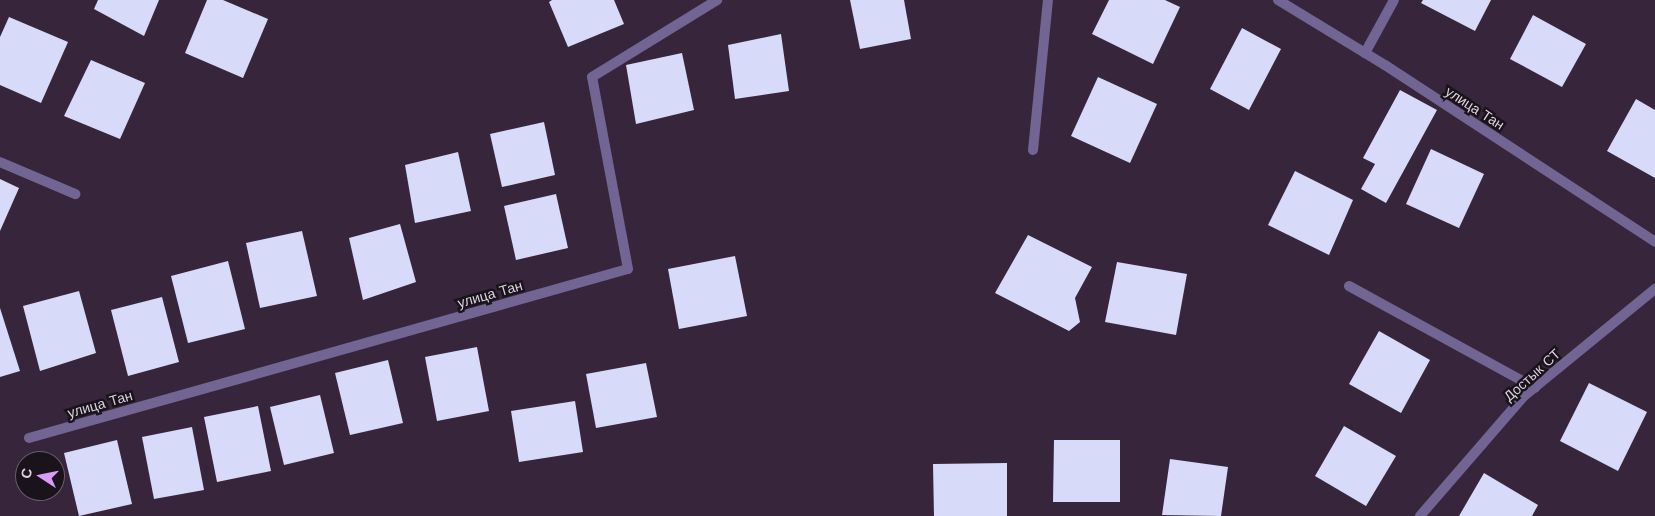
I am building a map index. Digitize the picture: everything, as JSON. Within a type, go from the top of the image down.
[{"type":"street","name":"улица Тан","points":[[29,438],[628,269],[592,77],[717,0]]},
{"type":"street","points":[[1033,150],[1048,0]]},
{"type":"street","name":"улица Тан","points":[[1278,0],[1365,53],[1655,242]]},
{"type":"street","points":[[1365,53],[1394,0]]},
{"type":"street","points":[[0,162],[75,194]]},
{"type":"street","points":[[1350,286],[1534,388]]},
{"type":"street","name":"Достык СТ","points":[[1420,516],[1534,388],[1655,289]]},
{"type":"building","points":[[98,0],[159,0],[144,36],[94,9]]},
{"type":"building","points":[[207,0],[223,0],[268,19],[243,78],[185,53]]},
{"type":"building","points":[[552,0],[614,0],[624,24],[568,47],[549,2]]},
{"type":"building","points":[[850,0],[904,0],[911,39],[860,49]]},
{"type":"building","points":[[1109,0],[1165,0],[1180,7],[1153,64],[1092,34]]},
{"type":"building","points":[[1423,0],[1491,0],[1475,31],[1421,3]]},
{"type":"building","points":[[1533,15],[1586,44],[1562,87],[1510,59]]},
{"type":"building","points":[[9,17],[68,42],[41,103],[0,85],[0,37]]},
{"type":"building","points":[[1242,28],[1281,49],[1249,110],[1210,89]]},
{"type":"building","points":[[781,34],[789,91],[735,99],[728,45]]},
{"type":"building","points":[[682,53],[694,110],[636,124],[626,65]]},
{"type":"building","points":[[91,60],[145,83],[120,139],[64,116]]},
{"type":"building","points":[[1098,77],[1157,104],[1130,163],[1071,136]]},
{"type":"building","points":[[1400,90],[1437,110],[1386,203],[1361,189],[1375,164],[1363,158]]},
{"type":"building","points":[[1636,99],[1655,110],[1655,178],[1607,151]]},
{"type":"building","points":[[544,122],[555,175],[502,187],[490,134]]},
{"type":"building","points":[[1431,149],[1484,174],[1459,228],[1406,204]]},
{"type":"building","points":[[458,152],[471,211],[415,223],[405,165]]},
{"type":"building","points":[[1295,171],[1353,200],[1329,255],[1268,225]]},
{"type":"building","points":[[0,179],[19,188],[0,231]]},
{"type":"building","points":[[556,194],[568,248],[516,260],[504,206]]},
{"type":"building","points":[[400,224],[416,282],[363,300],[349,238]]},
{"type":"building","points":[[302,231],[317,296],[260,308],[246,243]]},
{"type":"building","points":[[1028,235],[1092,267],[1075,298],[1080,322],[1069,331],[995,293]]},
{"type":"building","points":[[735,256],[747,316],[679,329],[668,269]]},
{"type":"building","points":[[228,261],[245,329],[188,343],[171,276]]},
{"type":"building","points":[[1117,262],[1187,274],[1176,335],[1105,322]]},
{"type":"building","points":[[79,291],[96,353],[40,371],[23,306]]},
{"type":"building","points":[[162,297],[179,362],[128,376],[111,310]]},
{"type":"building","points":[[0,308],[20,371],[0,377]]},
{"type":"building","points":[[1379,331],[1430,360],[1401,413],[1349,384]]},
{"type":"building","points":[[477,347],[489,411],[437,421],[425,357]]},
{"type":"building","points":[[388,360],[403,423],[350,435],[335,373]]},
{"type":"building","points":[[646,363],[657,417],[596,428],[586,374]]},
{"type":"building","points":[[1589,383],[1647,412],[1618,471],[1560,441]]},
{"type":"building","points":[[320,395],[334,453],[284,465],[270,407]]},
{"type":"building","points":[[575,401],[583,452],[519,462],[511,411]]},
{"type":"building","points":[[258,406],[271,471],[217,482],[204,417]]},
{"type":"building","points":[[1344,426],[1396,456],[1366,506],[1315,476]]},
{"type":"building","points":[[192,427],[204,490],[154,499],[142,437]]},
{"type":"building","points":[[117,440],[132,504],[79,516],[65,453]]},
{"type":"building","points":[[1054,440],[1120,440],[1120,502],[1053,502]]},
{"type":"building","points":[[1170,459],[1228,467],[1221,516],[1162,515]]},
{"type":"building","points":[[1007,463],[1007,516],[934,516],[933,464]]},
{"type":"building","points":[[1484,473],[1538,505],[1532,516],[1459,516]]}]
